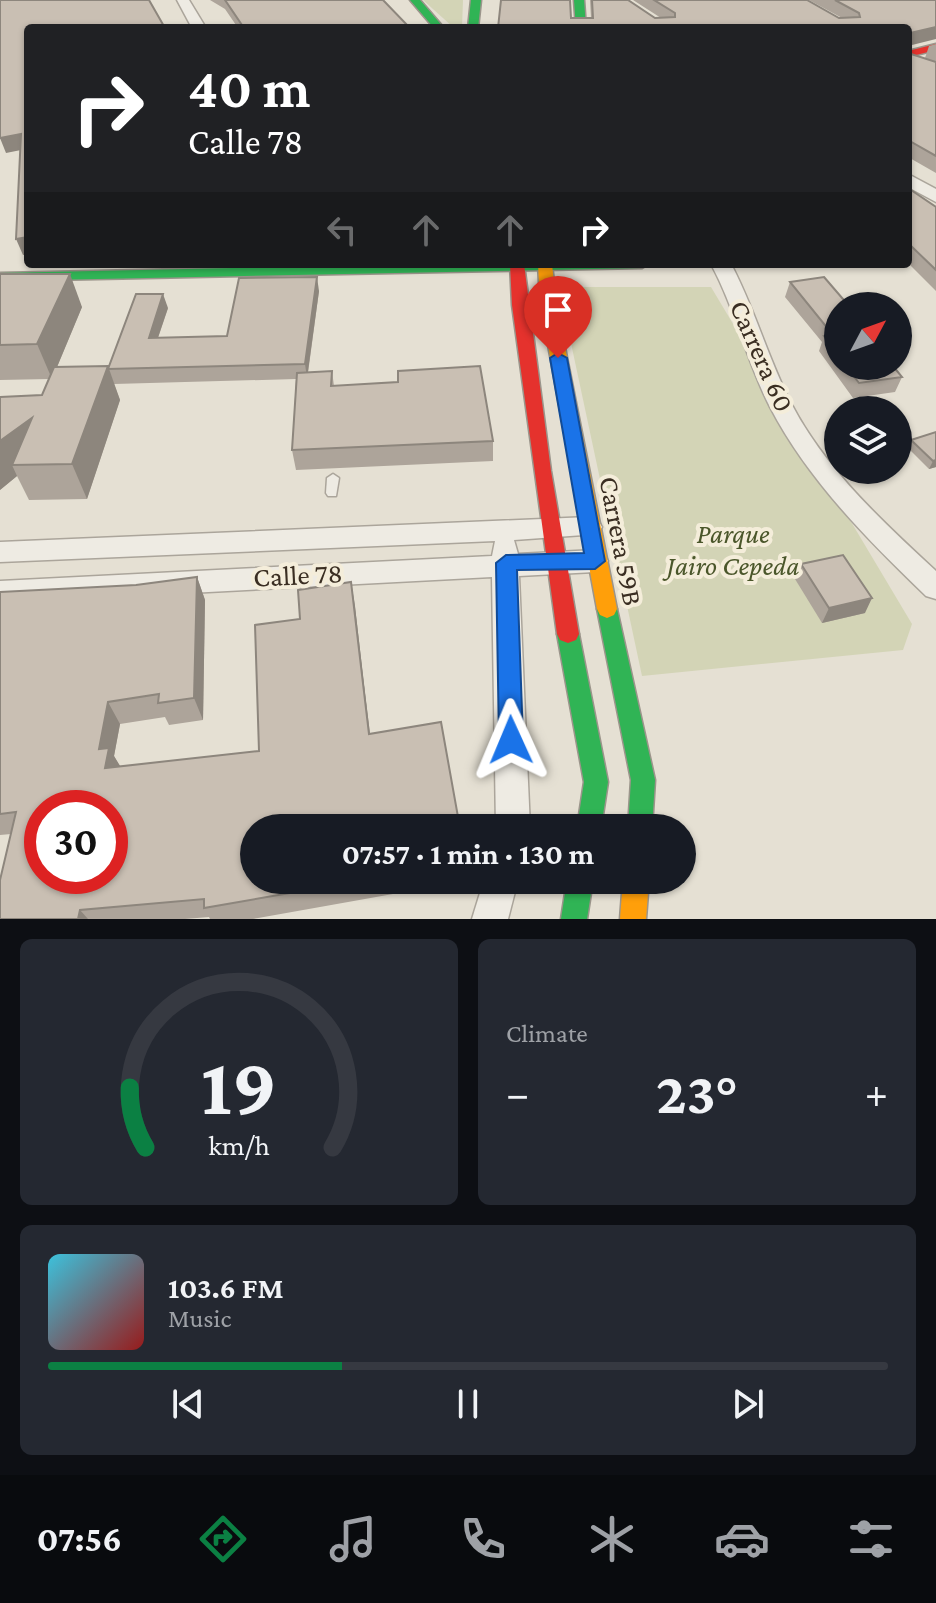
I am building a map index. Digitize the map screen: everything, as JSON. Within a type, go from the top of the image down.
[{"type":"street","points":[[183,0],[197,24]]},
{"type":"street","points":[[415,0],[436,24]]},
{"type":"street","points":[[473,24],[476,0]]},
{"type":"street","points":[[579,0],[581,24]]},
{"type":"street","points":[[913,60],[936,47]]},
{"type":"street","points":[[912,182],[936,197]]},
{"type":"street","points":[[0,277],[267,268]]},
{"type":"street","points":[[517,268],[517,305],[526,340],[548,529],[596,782],[591,814]]},
{"type":"street","name":"Carrera 59B","points":[[546,268],[548,302],[595,561],[643,780],[641,814]]},
{"type":"street","name":"Carrera 60","points":[[723,268],[781,406],[821,466],[871,524],[936,588]]},
{"type":"street","name":"Calle 78","points":[[0,552],[589,527]]},
{"type":"street","points":[[503,531],[513,814]]},
{"type":"street","name":"Calle 78","points":[[0,592],[506,563],[595,561]]},
{"type":"street","points":[[490,919],[497,894]]},
{"type":"street","points":[[574,919],[578,894]]},
{"type":"street","points":[[633,919],[635,894]]},
{"type":"lane","points":[[332,493],[333,478]]},
{"type":"green space","points":[[423,0],[463,0],[462,24],[450,24]]},
{"type":"green space","name":"Parque Jairo Cepeda","points":[[559,287],[711,287],[824,476],[824,484],[828,484],[912,624],[903,650],[642,676]]},
{"type":"building","points":[[0,0],[149,0],[163,24],[24,24],[24,238],[16,239],[21,134],[0,138]]},
{"type":"building","points":[[225,0],[383,0],[406,24],[241,24]]},
{"type":"building","points":[[501,0],[570,0],[571,18],[593,18],[592,0],[628,0],[655,18],[675,17],[675,13],[654,0],[807,0],[839,18],[860,17],[859,13],[835,0],[936,0],[936,27],[912,33],[912,24],[498,24]]},
{"type":"building","points":[[912,54],[936,62],[936,156],[912,142]]},
{"type":"building","points":[[912,191],[936,207],[936,270],[912,247]]},
{"type":"building","points":[[0,274],[70,274],[37,344],[0,345]]},
{"type":"building","points":[[317,277],[305,364],[108,369],[136,294],[163,294],[149,338],[227,336],[239,278]]},
{"type":"building","points":[[824,277],[837,292],[824,292],[824,324],[790,282]]},
{"type":"building","points":[[108,366],[72,464],[12,465],[32,418],[0,441],[0,397],[42,395],[54,367]]},
{"type":"building","points":[[480,366],[493,441],[292,450],[297,373],[332,371],[331,386],[398,382],[398,371]]},
{"type":"building","points":[[936,432],[936,460],[933,461],[912,440]]},
{"type":"building","points":[[843,555],[872,598],[829,608],[801,564]]},
{"type":"building","points":[[197,577],[194,698],[158,703],[159,694],[108,702],[99,749],[109,748],[105,768],[259,751],[255,625],[300,619],[298,590],[351,582],[369,734],[441,722],[457,814],[240,814],[240,894],[284,894],[204,908],[204,899],[80,910],[78,919],[0,919],[0,880],[16,812],[0,814],[0,592],[136,585]]},
{"type":"traffic: fast","points":[[415,0],[436,24]]},
{"type":"traffic: fast","points":[[473,24],[476,0]]},
{"type":"traffic: fast","points":[[579,0],[581,24]]},
{"type":"traffic: fast","points":[[0,277],[444,268]]},
{"type":"traffic: fast","points":[[607,609],[643,780],[641,814]]},
{"type":"traffic: fast","points":[[568,634],[596,782],[591,814]]},
{"type":"traffic: fast","points":[[574,919],[578,894]]},
{"type":"traffic: slow","points":[[545,268],[548,302],[607,609]]},
{"type":"traffic: slow","points":[[633,919],[635,894]]},
{"type":"traffic: jam","points":[[912,53],[936,47]]},
{"type":"traffic: jam","points":[[517,268],[542,471],[568,634]]},
{"type":"route","points":[[511,740],[506,563],[595,561],[558,358]]}]
